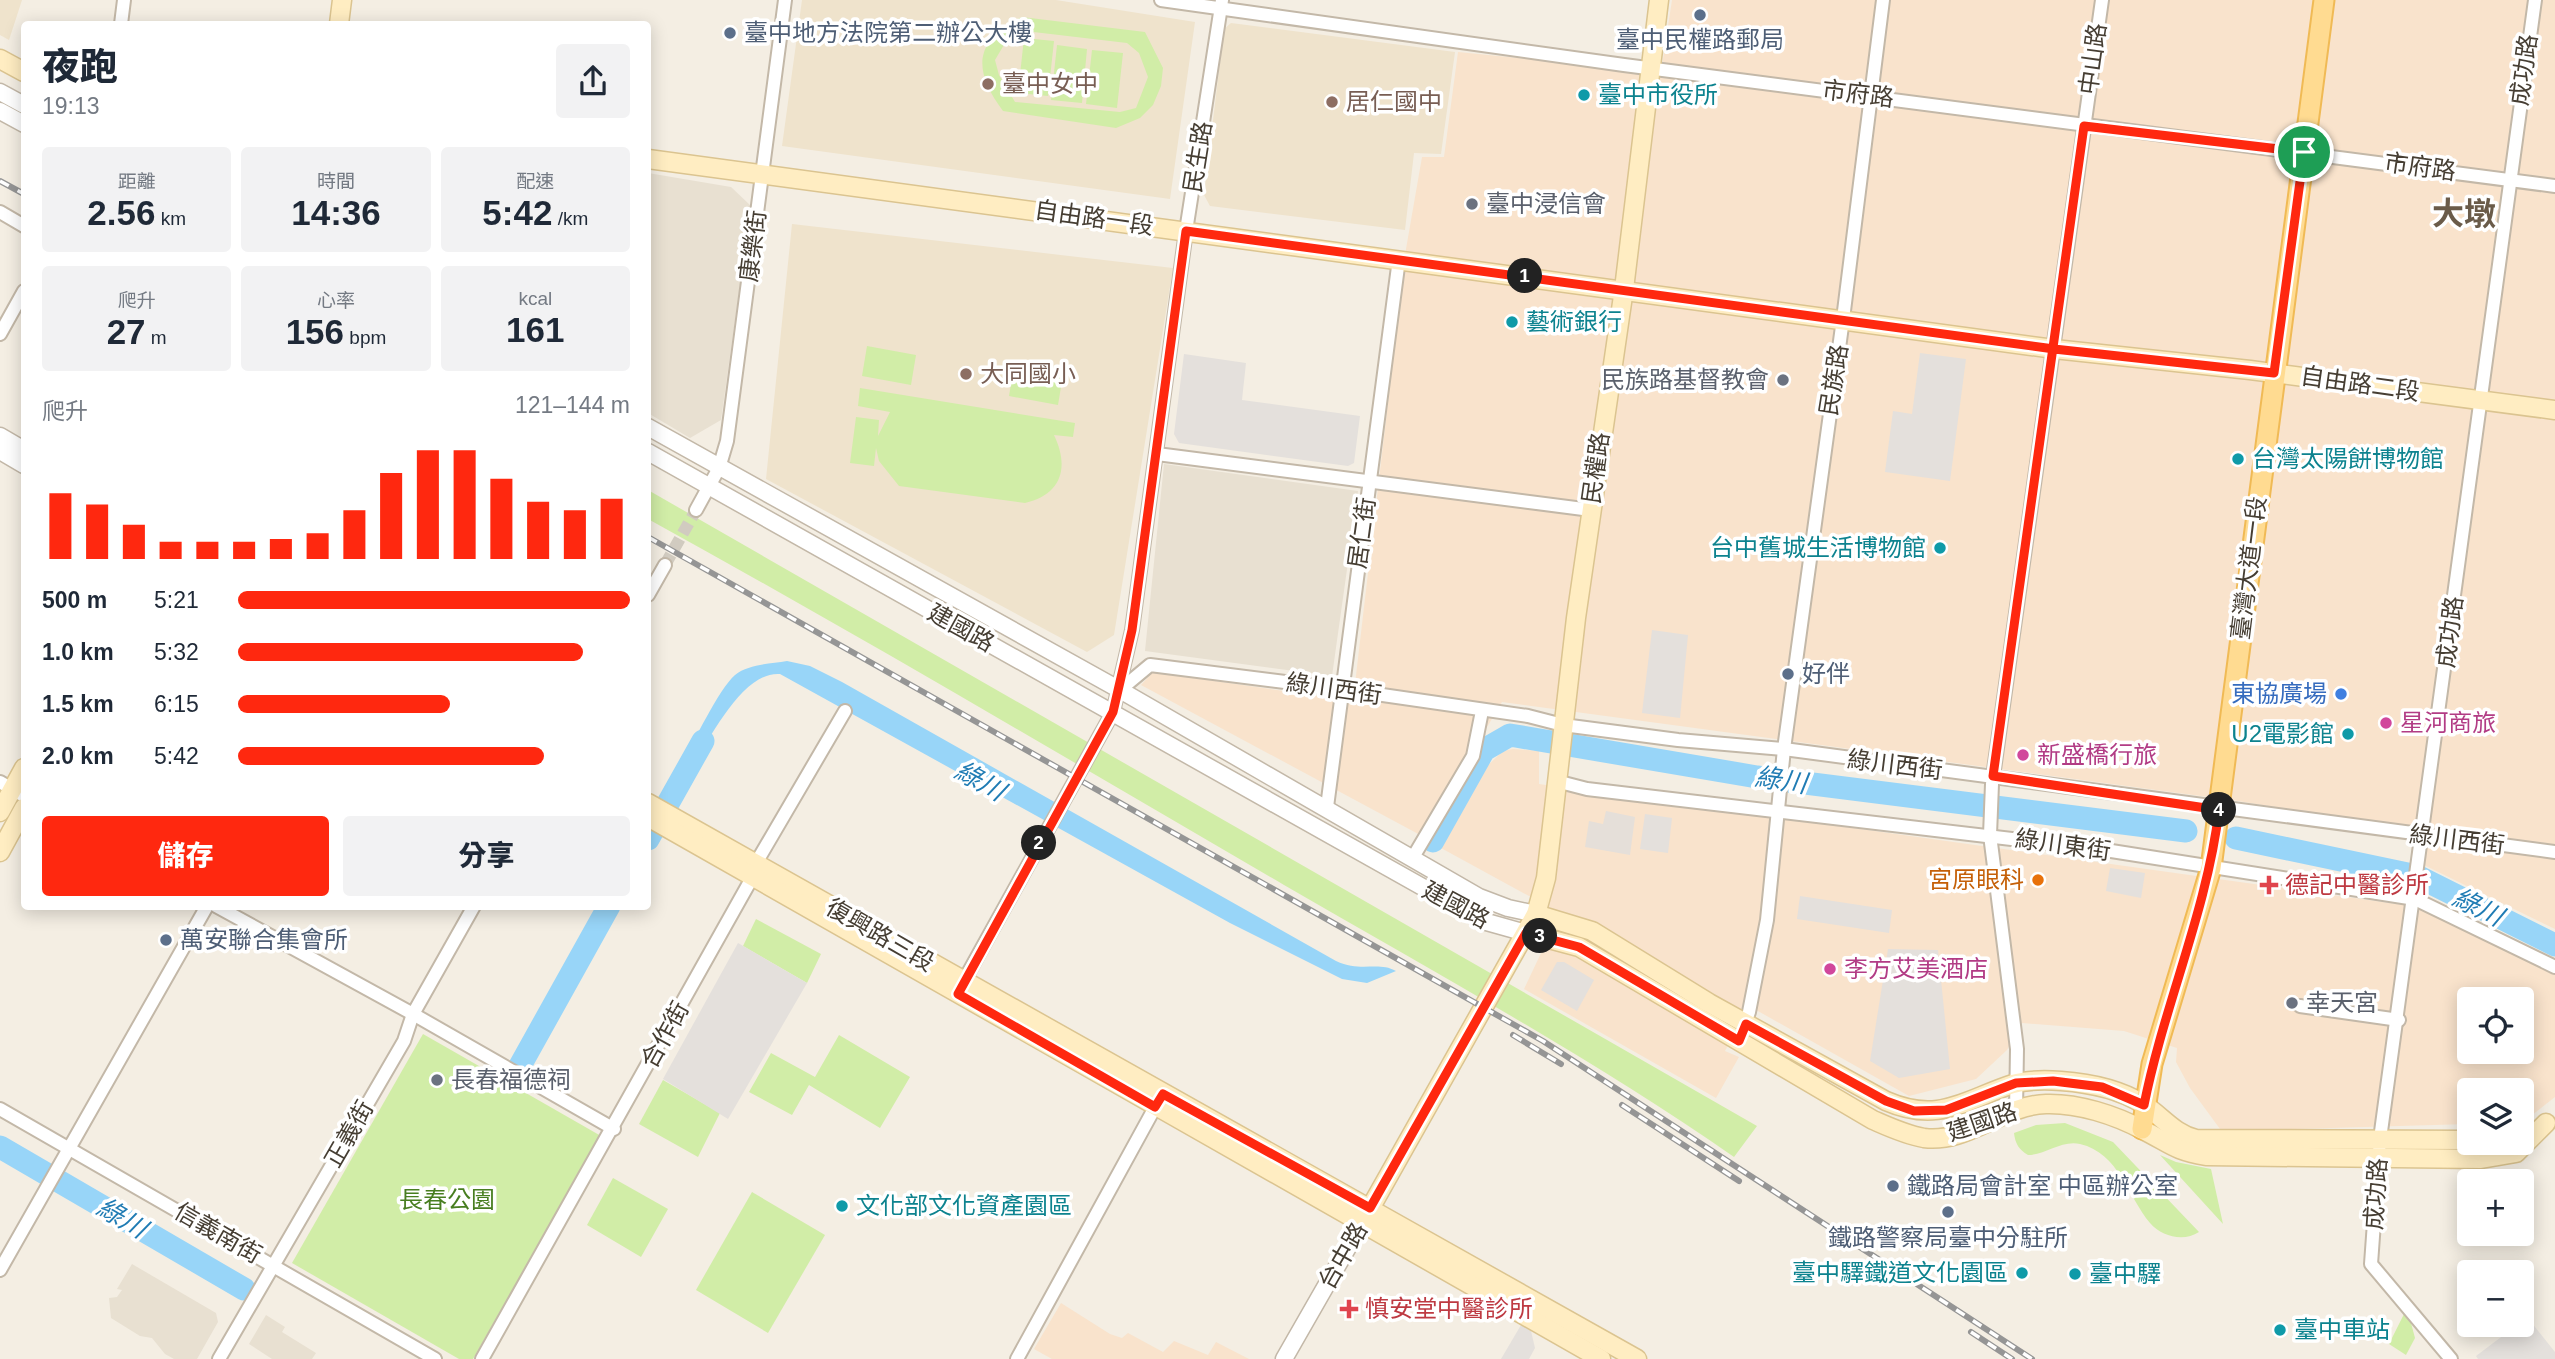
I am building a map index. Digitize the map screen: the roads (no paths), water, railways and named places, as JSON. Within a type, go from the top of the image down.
[{"type":"main road","points":[[339,21],[342,0]]},
{"type":"main road","name":"民權路","points":[[1526,933],[1536,914],[1546,878],[1560,742],[1624,289],[1659,0]]},
{"type":"main road","name":"臺灣大道一段","points":[[2143,1129],[2144,1105],[2152,1064],[2212,863],[2324,0]]},
{"type":"main road","points":[[0,59],[21,70]]},
{"type":"main road","name":"自由路一段","points":[[651,159],[1624,289]]},
{"type":"main road","name":"自由路二段","points":[[1624,289],[2054,349],[2274,373],[2555,410]]},
{"type":"main road","points":[[0,812],[21,773]]},
{"type":"main road","name":"復興路三段","points":[[651,812],[1159,1101],[1367,1215]]},
{"type":"main road","points":[[0,852],[21,814]]},
{"type":"main road","name":"建國路","points":[[1536,914],[1592,931],[1746,1024],[1886,1101],[1914,1111],[1946,1110],[2016,1083],[2084,1083],[2102,1087],[2144,1105],[2178,1133],[2196,1139],[2379,1148],[2481,1159],[2493,1155]]},
{"type":"main road","name":"建國路","points":[[1526,933],[1579,947],[1873,1120],[1924,1138],[1942,1138],[1961,1133],[2015,1110],[2039,1104],[2069,1105],[2143,1129],[2176,1150],[2206,1156],[2379,1148],[2457,1141]]},
{"type":"main road","name":"台中路","points":[[1367,1215],[1526,933]]},
{"type":"main road","name":"建國路","points":[[2534,1128],[2550,1120]]},
{"type":"main road","name":"建國路","points":[[2534,1132],[2550,1120]]},
{"type":"main road","points":[[1367,1215],[1601,1359]]},
{"type":"main road","points":[[1367,1215],[1637,1359]]},
{"type":"street","points":[[121,21],[124,0]]},
{"type":"street","name":"康樂街","points":[[708,488],[719,468],[727,441],[785,0]]},
{"type":"street","name":"市府路","points":[[1161,0],[1222,4],[1651,68],[2555,186]]},
{"type":"street","name":"民族路","points":[[1779,811],[1783,754],[1843,319],[1883,0]]},
{"type":"street","name":"中山路","points":[[1990,835],[1993,780],[2102,0]]},
{"type":"street","name":"成功路","points":[[2451,1359],[2371,1264],[2379,1148],[2399,1020],[2509,179],[2535,0]]},
{"type":"street","name":"民生路","points":[[960,988],[1113,712],[1120,690],[1132,630],[1186,231],[1222,4]]},
{"type":"street","points":[[0,92],[21,103]]},
{"type":"street","points":[[0,111],[21,122]]},
{"type":"street","points":[[0,212],[21,224]]},
{"type":"street","name":"居仁街","points":[[1327,807],[1399,259]]},
{"type":"street","points":[[0,334],[21,296]]},
{"type":"street","name":"建國路","points":[[651,429],[1120,690],[1495,905],[1536,914]]},
{"type":"street","points":[[0,436],[21,448]]},
{"type":"street","points":[[0,451],[21,463]]},
{"type":"street","name":"建國路","points":[[651,454],[1483,921],[1526,933]]},
{"type":"street","points":[[1157,454],[1591,510]]},
{"type":"street","points":[[696,510],[708,488]]},
{"type":"street","points":[[651,584],[665,565]]},
{"type":"street","name":"綠川西街","points":[[1120,690],[1150,665],[1528,716],[1560,742],[1678,740],[1993,780],[2218,813],[2555,852]]},
{"type":"street","name":"合作街","points":[[482,1359],[614,1129],[754,871],[845,711]]},
{"type":"street","points":[[1412,859],[1473,756],[1482,711]]},
{"type":"street","name":"綠川東街","points":[[1556,781],[1587,789],[2212,863],[2415,899],[2555,967]]},
{"type":"street","points":[[1739,1041],[1746,1024],[1767,920],[1779,811]]},
{"type":"street","points":[[1990,835],[2017,1049],[2015,1110]]},
{"type":"street","points":[[0,1270],[48,1190],[204,910]]},
{"type":"street","points":[[223,910],[614,1129]]},
{"type":"street","name":"正義街","points":[[219,1359],[271,1264],[404,1041],[413,1014],[472,910]]},
{"type":"street","points":[[2301,1006],[2399,1020]]},
{"type":"street","points":[[1021,1358],[1159,1101]]},
{"type":"street","name":"信義南街","points":[[0,1109],[435,1359]]},
{"type":"street","name":"台中路","points":[[1283,1359],[1367,1215]]},
{"type":"water","points":[[787,661],[810,666],[842,682],[1336,961],[1396,971],[1367,983],[1342,979],[1230,923],[780,674],[766,676],[740,695],[690,770],[682,764],[714,704],[735,675],[753,667]]},
{"type":"waterway","name":"綠川","points":[[1433,841],[1484,750],[1510,735],[1757,777],[2186,831]]},
{"type":"waterway","name":"綠川","points":[[651,834],[703,741]]},
{"type":"waterway","name":"綠川","points":[[2236,838],[2417,876],[2555,945]]},
{"type":"waterway","name":"綠川","points":[[516,1073],[607,910]]},
{"type":"waterway","name":"綠川","points":[[0,1147],[244,1289]]},
{"type":"tunnel","points":[[665,565],[696,510]]},
{"type":"railway","points":[[0,181],[21,192]]},
{"type":"railway","points":[[651,539],[1543,1041],[2032,1359]]},
{"type":"railway","points":[[1513,1035],[1561,1064]]},
{"type":"railway","points":[[1622,1105],[1739,1181]]},
{"type":"railway","points":[[1971,1332],[2012,1359]]},
{"type":"place","name":"臺中民權路郵局","points":[[1700,15]]},
{"type":"place","name":"臺中地方法院第二辦公大樓","points":[[730,33]]},
{"type":"place","name":"臺中女中","points":[[988,84]]},
{"type":"place","name":"臺中市役所","points":[[1584,95]]},
{"type":"place","name":"居仁國中","points":[[1332,102]]},
{"type":"place","name":"臺中浸信會","points":[[1472,204]]},
{"type":"place","name":"藝術銀行","points":[[1512,322]]},
{"type":"place","name":"大同國小","points":[[966,374]]},
{"type":"place","name":"民族路基督教會","points":[[1783,380]]},
{"type":"place","name":"台灣太陽餅博物館","points":[[2238,459]]},
{"type":"place","name":"台中舊城生活博物館","points":[[1940,548]]},
{"type":"place","name":"好伴","points":[[1788,674]]},
{"type":"place","name":"東協廣場","points":[[2341,694]]},
{"type":"place","name":"星河商旅","points":[[2386,723]]},
{"type":"place","name":"U2電影館","points":[[2348,734]]},
{"type":"place","name":"新盛橋行旅","points":[[2023,755]]},
{"type":"place","name":"宮原眼科","points":[[2038,880]]},
{"type":"place","name":"德記中醫診所","points":[[2269,885]]},
{"type":"place","name":"萬安聯合集會所","points":[[166,940]]},
{"type":"place","name":"李方艾美酒店","points":[[1830,969]]},
{"type":"place","name":"幸天宮","points":[[2292,1003]]},
{"type":"place","name":"長春福德祠","points":[[437,1080]]},
{"type":"place","name":"鐵路局會計室 中區辦公室","points":[[1893,1186]]},
{"type":"place","name":"文化部文化資產園區","points":[[842,1206]]},
{"type":"place","name":"鐵路警察局臺中分駐所","points":[[1948,1212]]},
{"type":"place","name":"臺中驛鐵道文化園區","points":[[2022,1273]]},
{"type":"place","name":"臺中驛","points":[[2075,1274]]},
{"type":"place","name":"慎安堂中醫診所","points":[[1349,1309]]},
{"type":"place","name":"臺中車站","points":[[2280,1330]]},
{"type":"district","name":"大墩","points":[[2464,214]]},
{"type":"park label","name":"長春公園","points":[[447,1200]]}]
